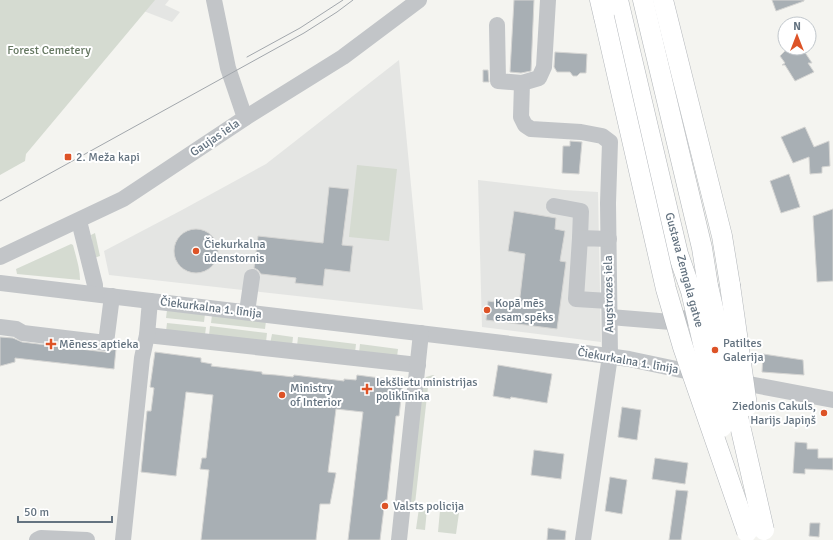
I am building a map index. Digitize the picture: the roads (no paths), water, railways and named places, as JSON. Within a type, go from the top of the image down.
[{"type":"main road","name":"Gustava Zemgala gatve","points":[[618,0],[678,254],[690,291],[757,536]]},
{"type":"main road","name":"Gustava Zemgala gatve","points":[[643,0],[702,248],[708,286],[724,359],[757,536]]},
{"type":"main road","points":[[663,1],[722,236],[731,292],[757,536]]},
{"type":"main road","points":[[602,8],[666,288],[683,347],[757,536]]},
{"type":"street","points":[[214,0],[228,68],[245,118]]},
{"type":"street","name":"Gaujas iela","points":[[0,257],[123,199],[245,118],[343,57],[419,0]]},
{"type":"street","points":[[497,25],[498,81],[522,83],[540,78],[544,67],[548,0]]},
{"type":"street","name":"Augstrozes iela","points":[[522,83],[521,117],[525,125],[532,129],[581,132],[602,136],[610,142],[608,239],[610,356],[583,540]]},
{"type":"street","points":[[554,206],[582,211],[576,299],[610,309],[671,322],[741,304]]},
{"type":"street","points":[[79,221],[95,285],[95,294]]},
{"type":"street","points":[[580,238],[608,239]]},
{"type":"street","points":[[247,312],[252,277]]},
{"type":"street","name":"Čiekurkalna 1. līnija","points":[[0,284],[112,296],[610,356],[833,400]]},
{"type":"street","points":[[0,327],[16,329],[23,333],[106,343],[112,296]]},
{"type":"street","points":[[123,540],[142,358],[147,335],[150,301]]},
{"type":"street","points":[[399,540],[421,333]]},
{"type":"street","points":[[147,335],[418,365]]},
{"type":"street","points":[[37,540],[41,538],[87,540]]},
{"type":"tram line","points":[[247,57],[300,28],[343,0]]},
{"type":"tram line","points":[[0,201],[304,33],[353,0]]},
{"type":"place","name":"2. Meža kapi","points":[[68,157]]},
{"type":"place","name":"Čiekurkalna ūdenstornis","points":[[196,251]]},
{"type":"place","name":"Kopā mēs esam spēks","points":[[487,310]]},
{"type":"place","name":"Mēness aptieka","points":[[51,344]]},
{"type":"place","name":"Patiltes Galerija","points":[[715,350]]},
{"type":"place","name":"Iekšlietu ministrijas poliklīnika","points":[[367,389]]},
{"type":"place","name":"Ministry of Interior","points":[[282,395]]},
{"type":"place","name":"Ziedonis Cakuls, Harijs Japiņš","points":[[824,413]]},
{"type":"place","name":"Valsts policija","points":[[385,506]]},
{"type":"park label","name":"Forest Cemetery","points":[[49,50]]}]
